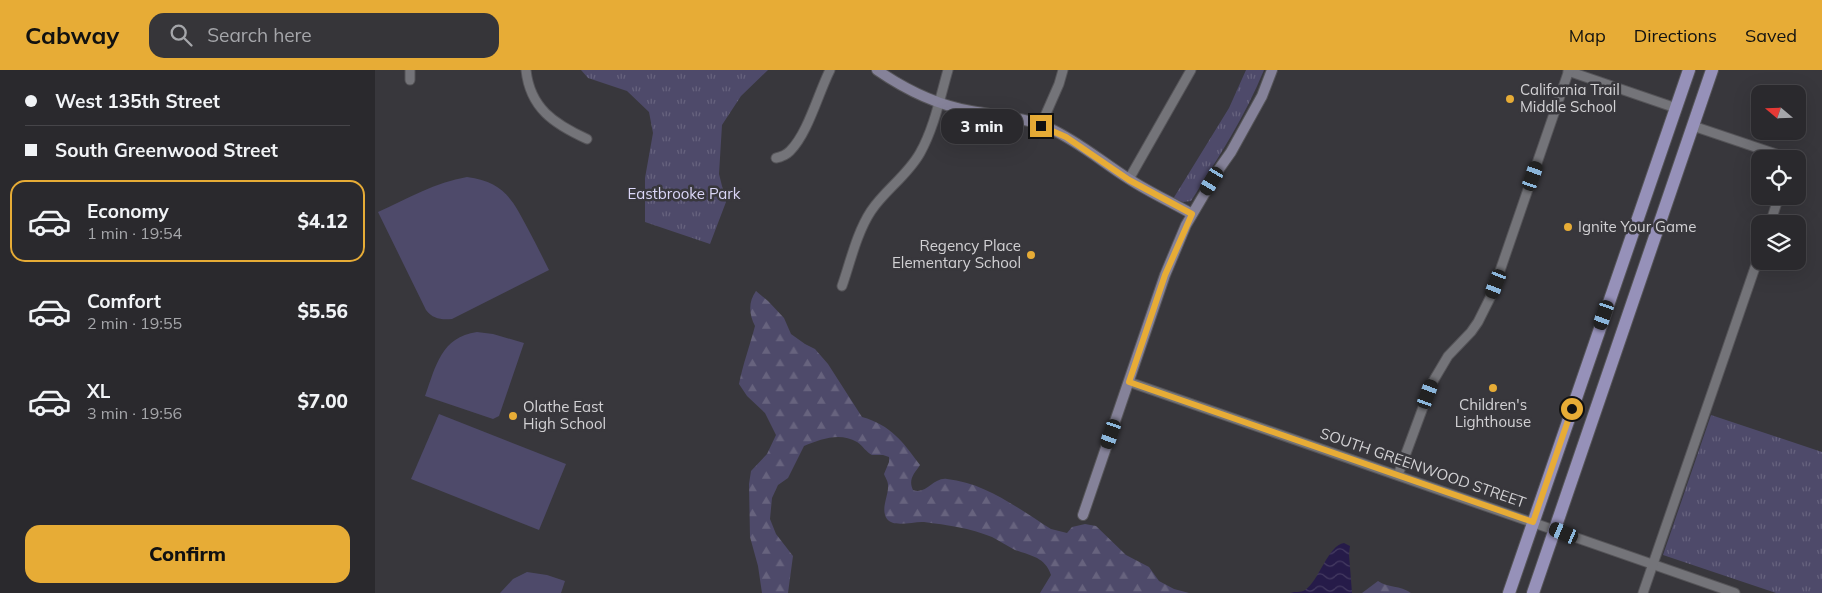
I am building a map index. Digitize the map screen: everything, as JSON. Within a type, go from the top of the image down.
[{"type":"main road","points":[[1509,593],[1689,70]]},
{"type":"main road","points":[[1533,593],[1712,70]]},
{"type":"street","points":[[410,70],[410,80]]},
{"type":"street","points":[[526,70],[532,91],[548,116],[563,128],[587,139]]},
{"type":"street","points":[[777,158],[789,152],[801,135],[830,70]]},
{"type":"street","points":[[877,70],[913,92],[939,103],[970,111],[1015,118],[1041,126],[1066,137],[1129,180],[1192,214]]},
{"type":"street","points":[[842,286],[861,230],[870,213],[882,197],[911,167],[929,134],[948,70]]},
{"type":"street","points":[[1041,126],[1063,70]]},
{"type":"street","points":[[1129,180],[1191,70]]},
{"type":"street","points":[[1083,515],[1165,275],[1192,214],[1248,122],[1262,96],[1272,70]]},
{"type":"street","points":[[1398,475],[1435,377],[1448,356],[1479,322],[1492,294],[1568,71],[1676,108]]},
{"type":"street","points":[[1693,126],[1764,150]]},
{"type":"street","points":[[1643,593],[1754,270]]},
{"type":"street","name":"SOUTH GREENWOOD STREET","points":[[1129,382],[1735,593]]},
{"type":"green space","name":"Eastbrooke Park","points":[[581,70],[768,70],[741,96],[722,125],[719,174],[726,202],[710,244],[645,222],[645,178],[653,133],[649,112],[627,91],[588,78]]},
{"type":"green space","points":[[1246,70],[1264,70],[1231,137],[1191,201],[1183,202],[1173,199],[1229,108]]},
{"type":"green space","points":[[467,177],[489,183],[505,193],[517,208],[549,270],[452,319],[441,319],[434,317],[426,310],[378,212],[433,187]]},
{"type":"green space","points":[[756,291],[784,318],[791,334],[815,349],[828,364],[862,417],[872,420],[889,430],[908,449],[920,465],[911,480],[913,490],[922,490],[942,479],[961,481],[989,491],[1051,529],[1067,533],[1072,527],[1085,524],[1096,526],[1126,555],[1149,567],[1159,581],[1174,589],[1189,593],[1040,593],[1051,575],[1045,564],[1037,558],[1015,550],[992,537],[967,529],[924,522],[899,524],[890,522],[884,511],[888,485],[884,474],[889,457],[872,455],[857,442],[844,437],[837,437],[804,446],[788,478],[778,485],[772,498],[770,519],[776,534],[793,556],[788,593],[762,593],[758,566],[750,537],[749,484],[751,471],[767,454],[776,435],[765,413],[747,396],[739,384],[755,326],[750,308]]},
{"type":"green space","points":[[477,332],[493,334],[524,343],[499,416],[493,419],[425,396],[437,364],[448,347],[455,340]]},
{"type":"green space","points":[[439,414],[566,464],[539,530],[411,479]]},
{"type":"green space","points":[[1711,415],[1822,452],[1822,593],[1776,593],[1663,555]]},
{"type":"green space","points":[[527,572],[547,575],[565,581],[561,593],[500,593],[513,579]]},
{"type":"green space","points":[[1378,581],[1403,589],[1411,593],[1362,593]]},
{"type":"water","points":[[1344,543],[1350,546],[1352,593],[1290,593],[1305,590],[1315,579],[1328,556],[1338,545]]},
{"type":"place","name":"California Trail Middle School","points":[[1510,99]]},
{"type":"place","name":"Ignite Your Game","points":[[1568,227]]},
{"type":"place","name":"Regency Place Elementary School","points":[[1031,255]]},
{"type":"place","name":"Children's Lighthouse","points":[[1493,388]]},
{"type":"place","name":"Olathe East High School","points":[[513,416]]},
{"type":"route","points":[[1041,126],[1066,137],[1129,180],[1192,214],[1165,275],[1129,382],[1533,522],[1572,409]]}]
